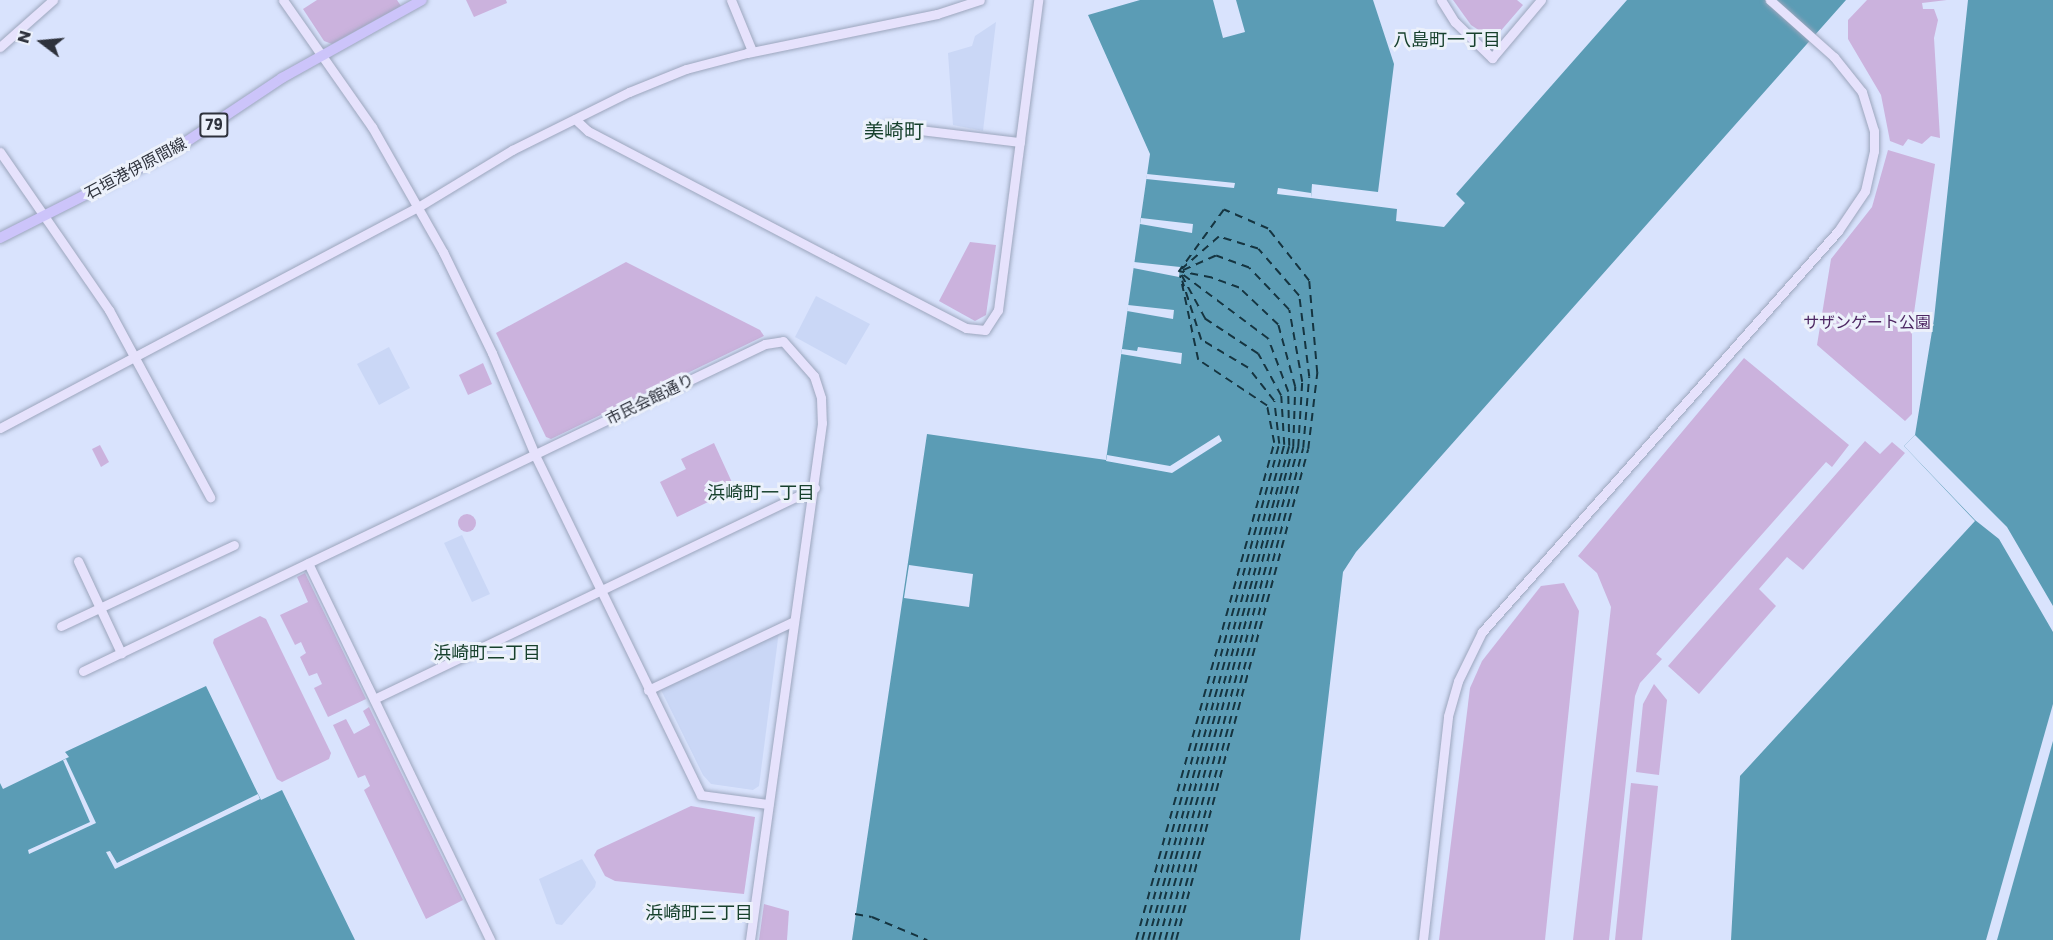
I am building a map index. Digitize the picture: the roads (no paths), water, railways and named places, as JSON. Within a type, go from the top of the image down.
[{"type":"main road","name":"石垣港伊原間線","points":[[0,238],[174,150],[282,78],[422,0]]},
{"type":"street","points":[[0,47],[53,0]]},
{"type":"street","points":[[283,0],[324,55],[418,207],[483,334],[535,455],[701,795],[768,804]]},
{"type":"street","points":[[730,0],[752,51]]},
{"type":"street","points":[[0,428],[137,358],[418,207],[480,167],[574,119],[686,69],[752,51],[937,14],[980,0]]},
{"type":"street","points":[[1029,0],[1036,19]]},
{"type":"street","points":[[574,119],[588,131],[682,181],[980,332],[989,328],[998,310],[1038,0]]},
{"type":"street","points":[[1441,0],[1455,22],[1492,58],[1541,0]]},
{"type":"street","points":[[1423,940],[1443,747],[1467,659],[1482,632],[1856,208],[1868,182],[1874,151],[1869,111],[1851,74],[1770,0]]},
{"type":"street","points":[[887,126],[1020,142]]},
{"type":"street","points":[[0,152],[42,218],[78,261],[137,358],[210,497]]},
{"type":"street","name":"市民会館通り","points":[[83,671],[765,344],[783,341],[814,376],[822,423],[815,488]]},
{"type":"street","points":[[374,699],[815,488]]},
{"type":"street","points":[[750,940],[794,621],[815,488]]},
{"type":"street","points":[[61,626],[234,545]]},
{"type":"street","points":[[78,561],[121,653]]},
{"type":"street","points":[[308,563],[489,940]]},
{"type":"street","points":[[648,690],[794,621]]},
{"type":"district","name":"八島町一丁目","points":[[1447,40]]},
{"type":"district","name":"美崎町","points":[[894,131]]},
{"type":"district","name":"浜崎町一丁目","points":[[761,493]]},
{"type":"district","name":"浜崎町二丁目","points":[[487,653]]},
{"type":"district","name":"浜崎町三丁目","points":[[699,913]]},
{"type":"park label","name":"サザンゲート公園","points":[[1867,323]]}]
